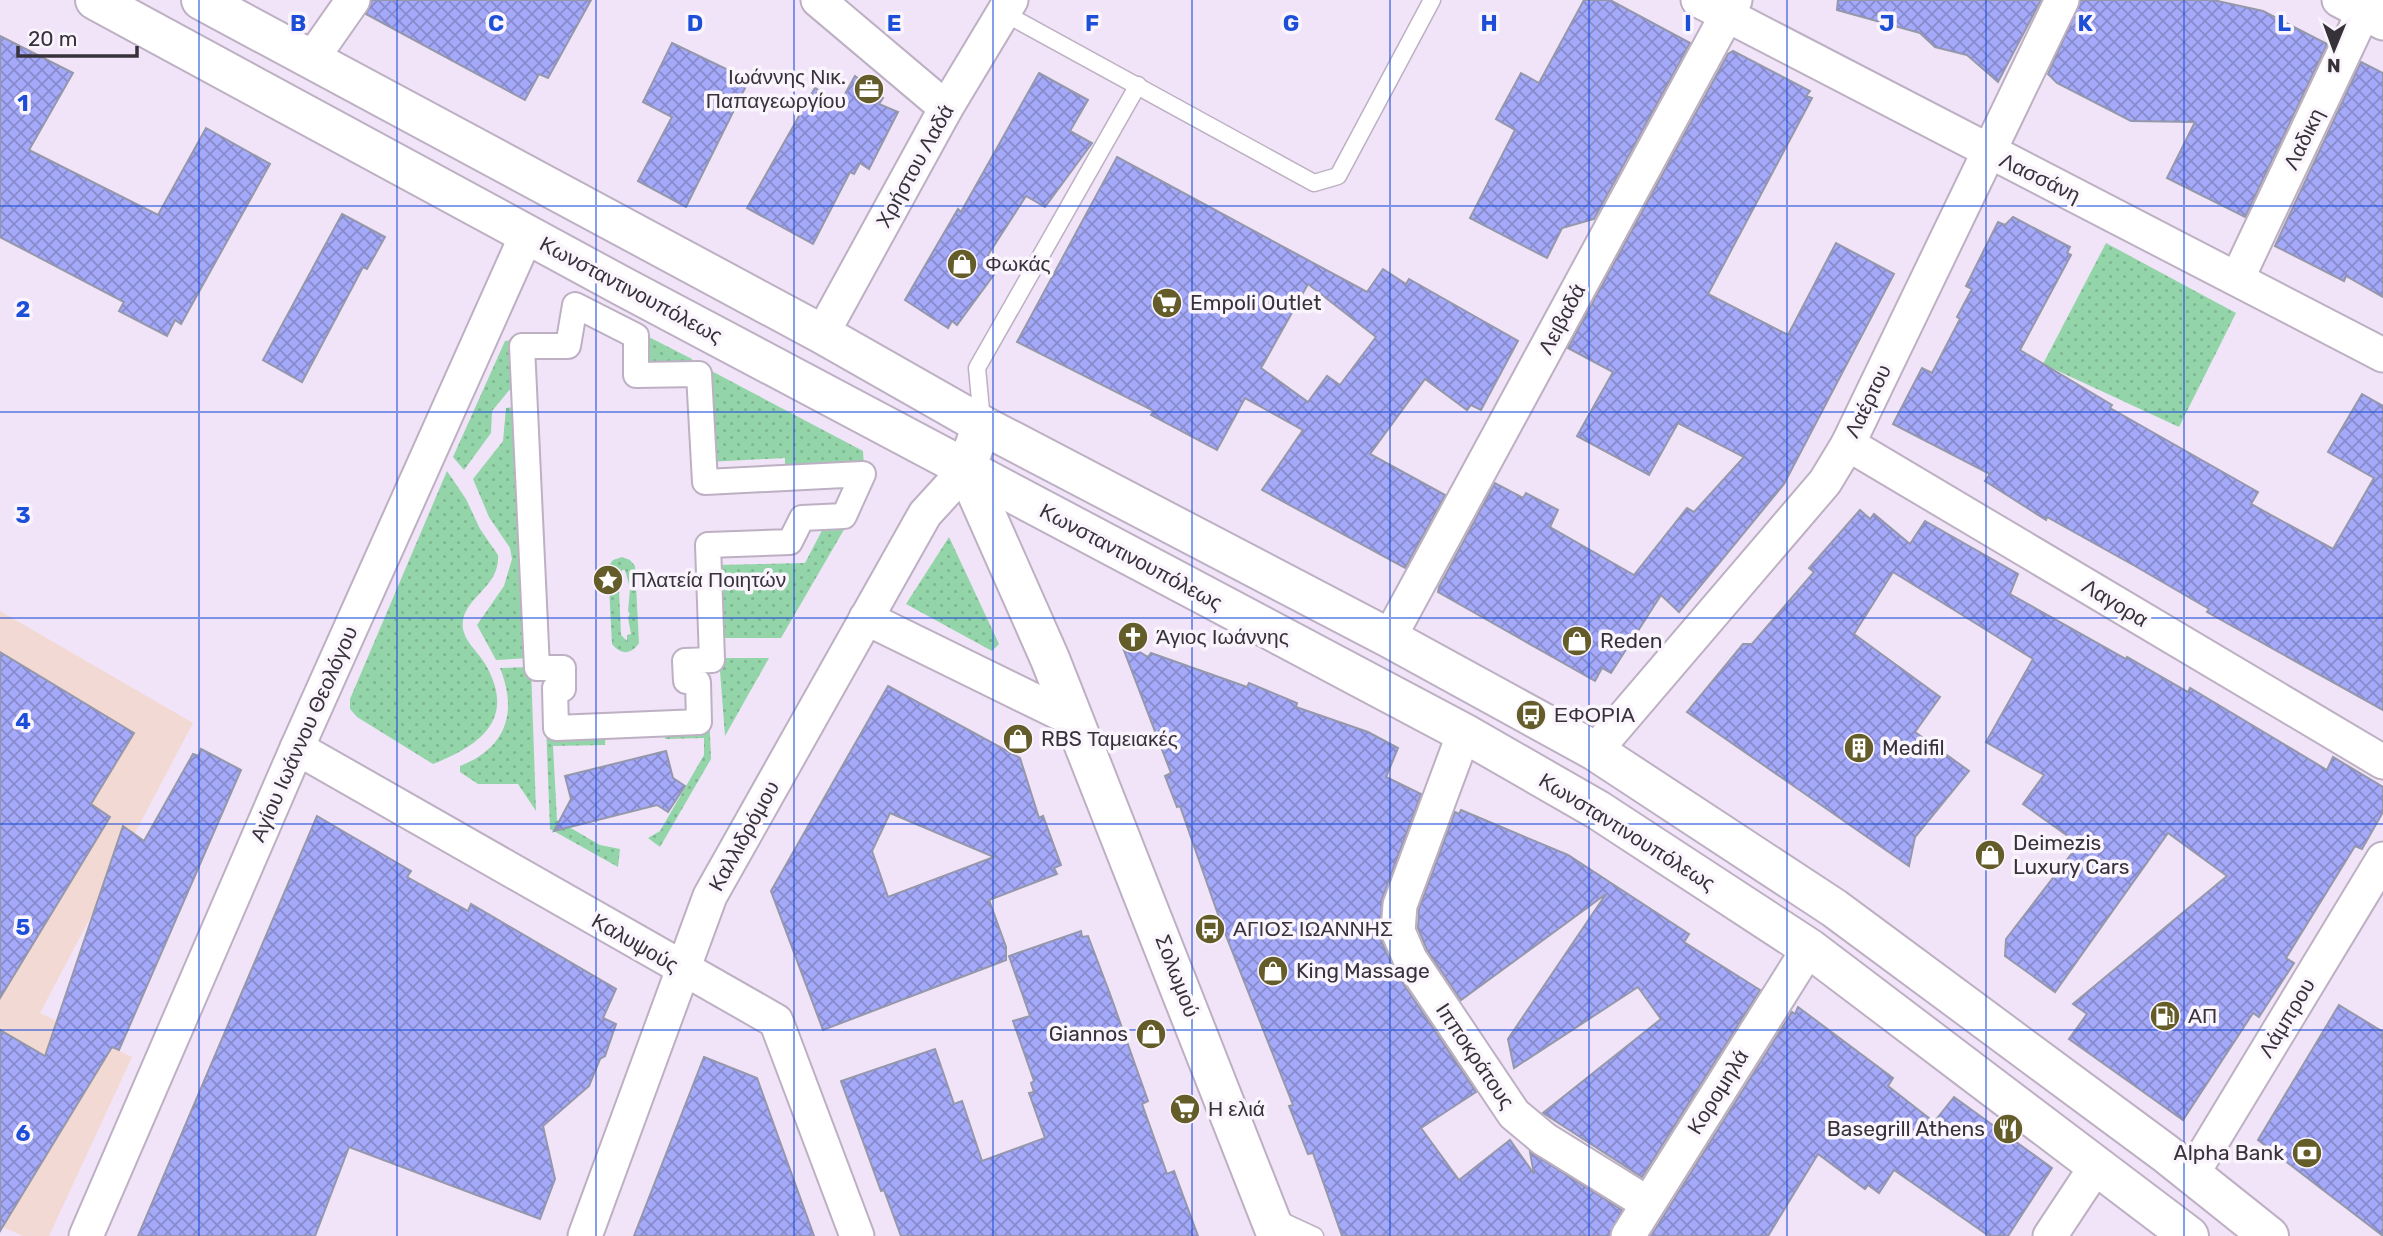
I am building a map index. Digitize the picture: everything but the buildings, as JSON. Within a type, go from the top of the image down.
[{"type":"main road","name":"Κωνσταντινουπόλεως","points":[[95,0],[527,234],[1464,733],[1598,810],[1809,948],[2189,1236]]},
{"type":"main road","points":[[201,0],[822,334],[982,425],[1389,638],[1595,751],[1834,908],[2269,1236]]},
{"type":"main road","points":[[966,469],[982,425]]},
{"type":"main road","name":"Σολωμού","points":[[966,469],[1028,608],[1164,944],[1273,1226]]},
{"type":"street","points":[[312,60],[354,0]]},
{"type":"street","points":[[818,0],[946,108]]},
{"type":"street","name":"Λασσάνη","points":[[1698,0],[1731,8],[1987,152],[2238,277],[2383,355]]},
{"type":"street","name":"Λαέρτου","points":[[1595,751],[1825,482],[1847,444],[2062,0]]},
{"type":"street","name":"Χρήστου Λαδά","points":[[822,334],[946,108],[1007,6]]},
{"type":"street","name":"Λειβαδά","points":[[1389,638],[1731,8]]},
{"type":"street","name":"Λαδικη","points":[[2238,277],[2364,9]]},
{"type":"street","name":"Αγίου Ιωάννου Θεολόγου","points":[[86,1236],[297,748],[527,234]]},
{"type":"street","points":[[575,305],[636,336],[636,375],[699,374],[705,482],[863,474],[844,516],[802,518],[790,542],[709,545],[712,660],[685,661],[686,681],[698,682],[699,722],[556,728],[555,688],[563,689],[563,668],[537,668],[522,346],[568,346],[575,305]]},
{"type":"street","name":"Λαγορα","points":[[1847,444],[2383,762]]},
{"type":"street","name":"Καλλιδρόμου","points":[[585,1236],[710,896],[925,514],[966,469]]},
{"type":"street","points":[[866,618],[1072,719]]},
{"type":"street","name":"Ιπποκράτους","points":[[1464,733],[1400,905],[1398,931],[1410,959],[1514,1114],[1544,1139],[1647,1203]]},
{"type":"street","name":"Καλυψούς","points":[[297,748],[682,970],[776,1021],[856,1236]]},
{"type":"street","name":"Λάμπρου","points":[[2191,1176],[2383,859]]},
{"type":"street","name":"Κορομηλά","points":[[1628,1236],[1809,948]]},
{"type":"street","points":[[2050,1236],[2097,1165]]},
{"type":"lane","points":[[1007,6],[1138,85],[1314,183],[1329,181],[1338,176],[1432,0]]},
{"type":"lane","points":[[982,425],[977,368],[1138,85]]},
{"type":"lane","points":[[1273,1226],[1315,1236]]},
{"type":"shaded area","points":[[0,611],[193,723],[40,1013],[132,1057],[49,1236],[23,1236],[0,1226]]},
{"type":"green space","points":[[2106,243],[2236,313],[2179,427],[2043,364]]},
{"type":"green space","points":[[639,332],[692,359],[693,371],[639,371]]},
{"type":"green space","points":[[515,340],[516,382],[492,411],[491,433],[464,470],[453,457],[505,341]]},
{"type":"green space","points":[[704,367],[863,451],[864,470],[785,474],[785,458],[709,462]]},
{"type":"green space","points":[[520,406],[529,658],[496,660],[477,625],[504,586],[512,559],[510,548],[489,517],[473,479],[503,441],[506,408]]},
{"type":"green space","points":[[447,471],[498,555],[494,575],[470,604],[463,620],[466,638],[484,662],[494,682],[497,699],[495,714],[489,727],[479,738],[466,748],[433,764],[357,717],[350,709],[350,699]]},
{"type":"green space","points":[[827,521],[849,521],[781,638],[718,638],[716,565],[805,563]]},
{"type":"green space","points":[[949,537],[999,644],[992,651],[906,604]]},
{"type":"green space","points":[[622,557],[635,566],[639,643],[633,650],[626,652],[612,644],[608,567],[613,560]],"holes":[[[622,570],[625,570],[630,588],[628,618],[631,634],[627,635],[627,641],[621,635],[619,589]]]},
{"type":"green space","points":[[719,658],[769,658],[725,736]]},
{"type":"green space","points":[[707,663],[711,759],[660,847],[648,838],[660,831],[704,755],[704,738],[665,739],[665,727],[703,726],[701,679]]},
{"type":"green space","points":[[531,667],[536,811],[518,784],[478,784],[460,772],[460,766],[488,749],[498,739],[504,727],[508,700],[500,668]]},
{"type":"green space","points":[[544,671],[560,671],[552,733],[606,732],[605,745],[553,746],[557,820],[600,845],[620,849],[618,867],[550,829]]},
{"type":"place","name":"Ιωάννης Νικ. Παπαγεωργίου","points":[[869,89]]},
{"type":"place","name":"Φωκάς","points":[[962,264]]},
{"type":"place","name":"Empoli Outlet","points":[[1167,303]]},
{"type":"place","name":"Πλατεία Ποιητών","points":[[608,580]]},
{"type":"place","name":"Άγιος Ιωάννης","points":[[1133,637]]},
{"type":"place","name":"Reden","points":[[1577,641]]},
{"type":"place","name":"ΕΦΟΡΙΑ","points":[[1531,715]]},
{"type":"place","name":"RBS Ταμειακές","points":[[1018,739]]},
{"type":"place","name":"Medifil","points":[[1859,748]]},
{"type":"place","name":"Deimezis Luxury Cars","points":[[1990,855]]},
{"type":"place","name":"ΑΓΙΟΣ ΙΩΑΝΝΗΣ","points":[[1210,929]]},
{"type":"place","name":"King Massage","points":[[1273,971]]},
{"type":"place","name":"ΑΠ","points":[[2165,1016]]},
{"type":"place","name":"Giannos","points":[[1151,1034]]},
{"type":"place","name":"Η ελιά","points":[[1185,1109]]},
{"type":"place","name":"Basegrill Athens","points":[[2008,1129]]},
{"type":"place","name":"Alpha Bank","points":[[2307,1153]]}]
